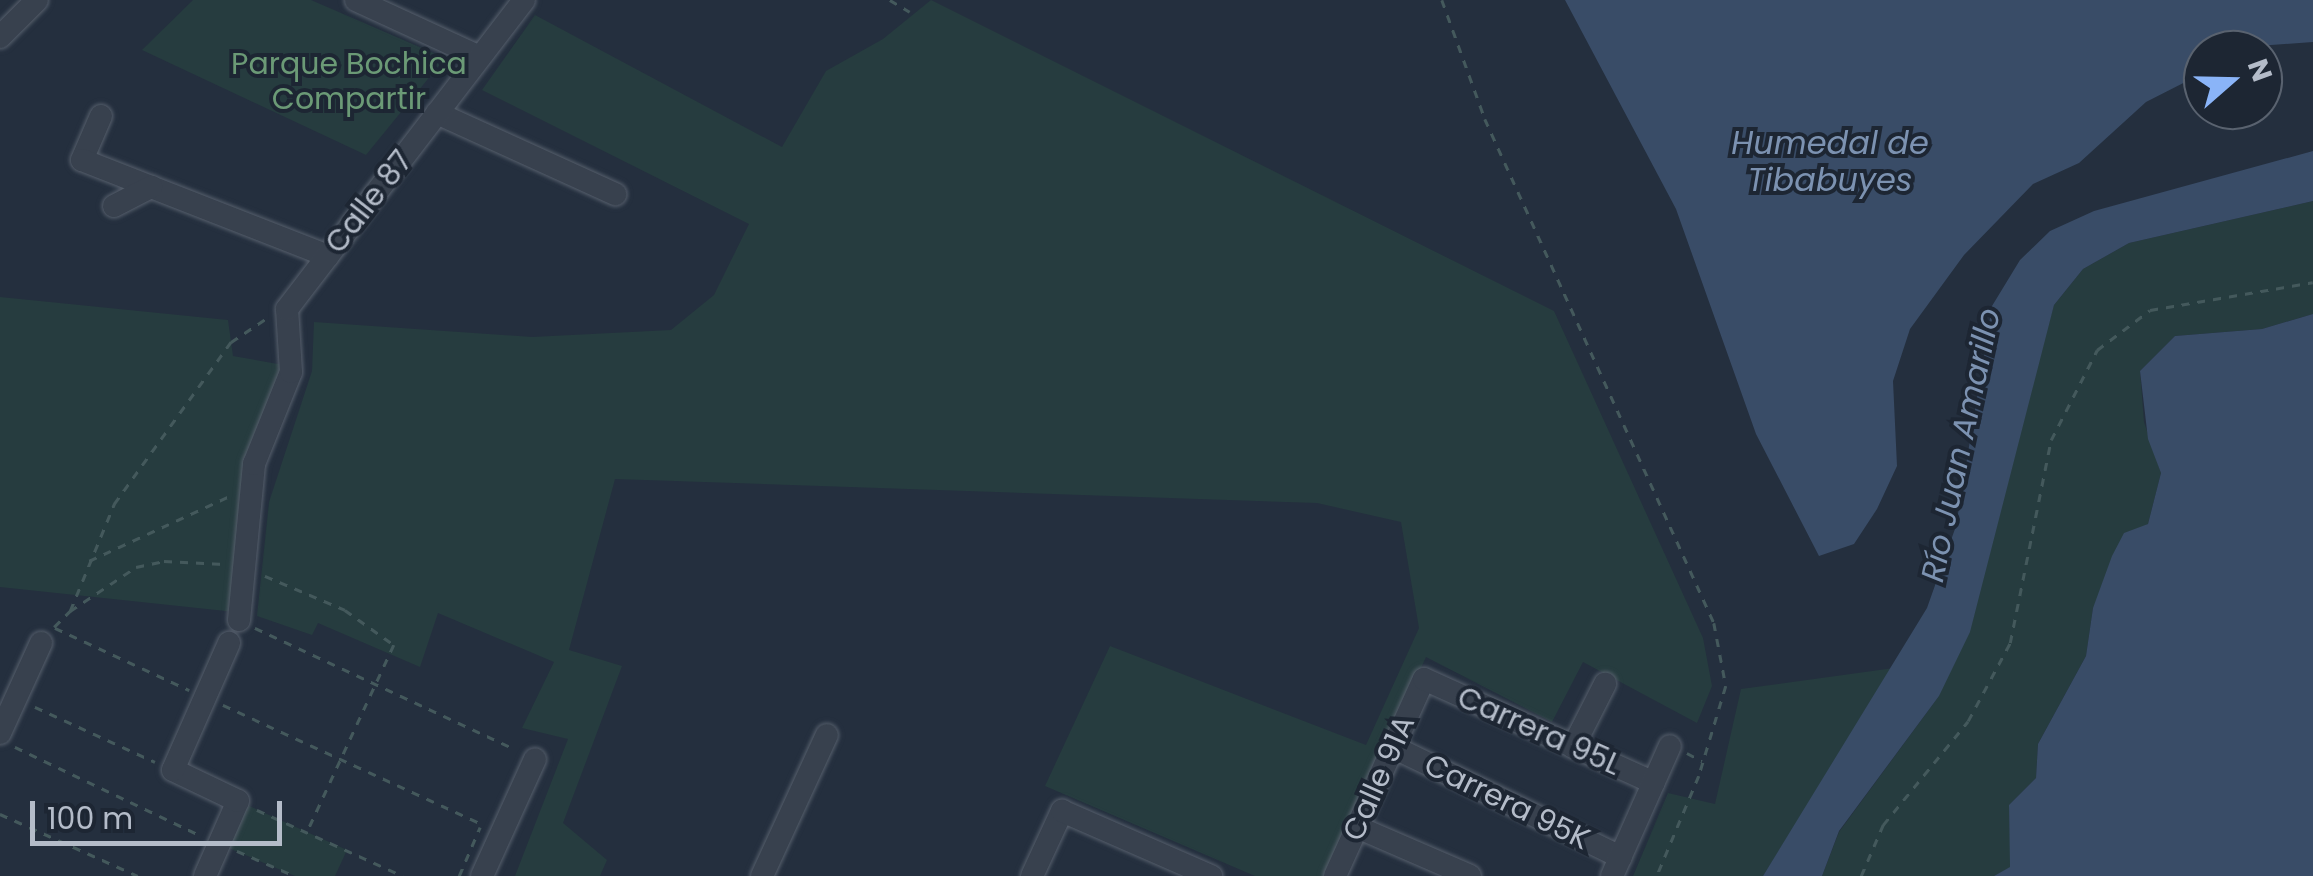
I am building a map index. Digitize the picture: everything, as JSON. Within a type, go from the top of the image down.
[{"type":"street","points":[[0,37],[37,0]]},
{"type":"street","points":[[356,0],[480,57]]},
{"type":"street","name":"Calle 87","points":[[286,309],[524,0]]},
{"type":"street","points":[[438,112],[615,194]]},
{"type":"street","points":[[100,116],[82,160],[328,256]]},
{"type":"street","points":[[114,206],[151,187]]},
{"type":"street","points":[[239,620],[252,485],[264,429],[292,372],[286,309]]},
{"type":"street","points":[[0,736],[47,635]]},
{"type":"street","points":[[205,876],[238,801],[173,770],[229,643]]},
{"type":"street","name":"Carrera 95L","points":[[1424,680],[1654,784]]},
{"type":"street","name":"Calle 91A","points":[[1335,876],[1424,680]]},
{"type":"street","points":[[1573,747],[1605,684]]},
{"type":"street","points":[[762,876],[827,735]]},
{"type":"street","points":[[1616,866],[1670,746]]},
{"type":"street","name":"Carrera 95K","points":[[1393,748],[1616,866]]},
{"type":"street","points":[[482,876],[491,829],[535,759]]},
{"type":"street","points":[[1032,876],[1062,811],[1211,876]]},
{"type":"street","points":[[1357,827],[1470,876]]},
{"type":"path","points":[[890,0],[910,12]]},
{"type":"path","points":[[1442,0],[1485,118],[1714,622],[1726,686],[1699,776],[1656,876]]},
{"type":"path","points":[[1861,876],[1882,825],[1968,721],[2010,643],[2050,440],[2096,350],[2150,310],[2313,282]]},
{"type":"path","points":[[286,309],[231,342],[114,504],[70,610],[47,635],[205,697],[491,829],[458,876]]},
{"type":"path","points":[[88,562],[252,485]]},
{"type":"path","points":[[239,620],[535,759]]},
{"type":"path","points":[[307,832],[394,646]]},
{"type":"path","points":[[16,698],[173,770]]},
{"type":"path","points":[[0,736],[219,844],[295,876]]},
{"type":"path","points":[[238,801],[403,876]]},
{"type":"path","points":[[0,814],[138,876]]},
{"type":"green space","name":"Parque Bochica Compartir","points":[[193,0],[311,0],[445,58],[366,155],[142,50]]},
{"type":"green space","points":[[931,0],[1554,311],[1703,638],[1712,686],[1697,723],[1583,662],[1552,722],[1426,657],[1324,876],[1255,876],[1045,786],[1110,646],[1366,745],[1419,628],[1401,522],[1317,503],[615,479],[569,650],[622,666],[563,823],[607,860],[600,876],[515,876],[568,739],[522,728],[554,662],[438,613],[420,667],[318,623],[312,635],[257,616],[269,502],[312,371],[314,322],[532,337],[671,330],[714,295],[749,224],[482,90],[535,15],[782,147],[826,71],[883,39]]},
{"type":"green space","points":[[2313,201],[2313,314],[2262,329],[2175,336],[2140,371],[2144,422],[2161,473],[2148,524],[2134,533],[2093,608],[2086,656],[2038,744],[2036,778],[2009,805],[2011,867],[1994,876],[1822,876],[1839,832],[1939,696],[2054,305],[2083,269],[2129,243]]},
{"type":"green space","points":[[0,297],[228,320],[233,356],[289,366],[277,394],[235,612],[0,587]]},
{"type":"green space","points":[[1894,668],[1763,876],[1633,876],[1668,793],[1715,804],[1741,689]]},
{"type":"green space","points":[[238,801],[347,850],[335,876],[295,876],[219,844]]},
{"type":"water","name":"Humedal de Tibabuyes","points":[[1565,0],[2313,0],[2313,42],[2283,44],[2283,30],[2183,30],[2183,83],[2146,102],[2079,163],[2033,184],[1964,255],[1910,329],[1893,381],[1897,466],[1877,509],[1854,544],[1819,556],[1756,434],[1676,209]]},
{"type":"water","points":[[2313,151],[2313,201],[2129,243],[2083,269],[2054,305],[1970,632],[1939,696],[1839,831],[1822,876],[1763,876],[1927,608],[1956,526],[1992,306],[2020,260],[2050,231],[2094,211]]},
{"type":"water","points":[[2313,314],[2313,876],[1994,876],[2010,867],[2009,805],[2036,778],[2038,744],[2086,656],[2093,608],[2112,556],[2124,533],[2148,524],[2161,473],[2148,439],[2140,371],[2175,336],[2262,329]]},
{"type":"water label","name":"Río Juan Amarillo","points":[[1961,445]]}]
